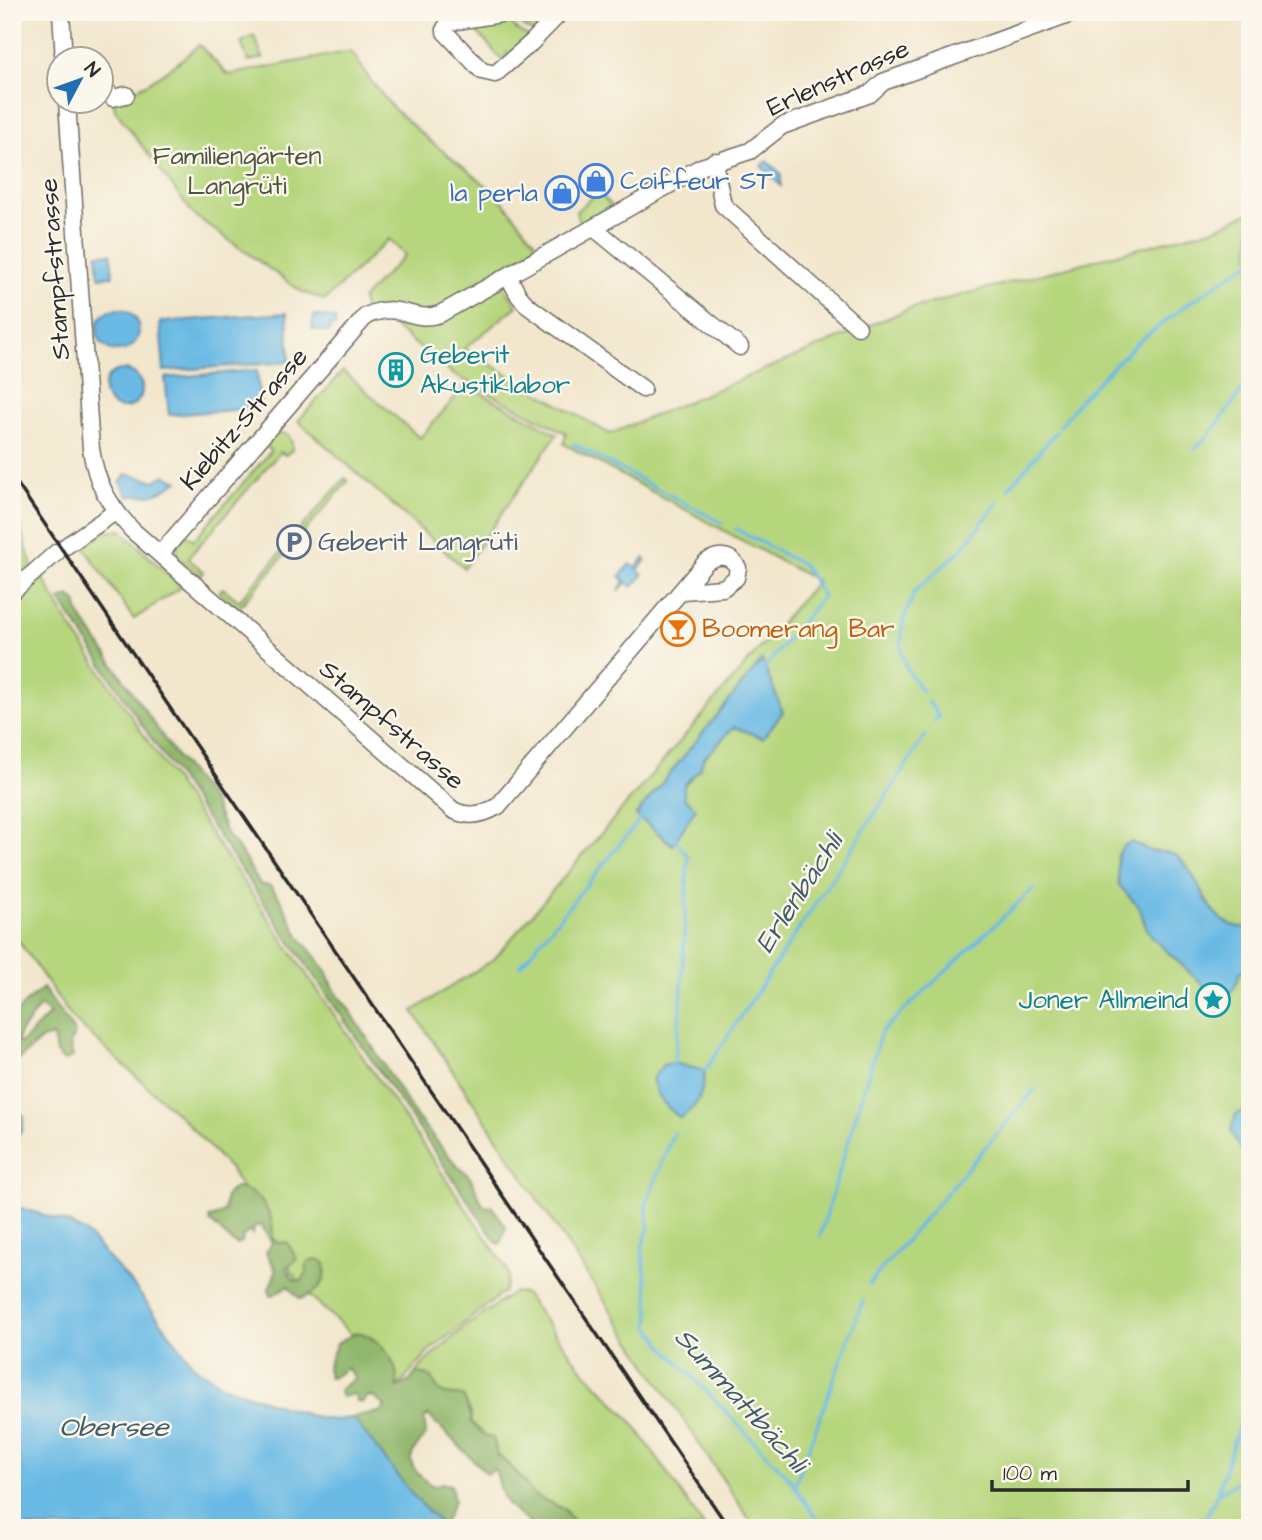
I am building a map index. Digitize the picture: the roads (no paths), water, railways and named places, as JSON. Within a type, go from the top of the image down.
[{"type":"street","points":[[61,12],[63,46]]},
{"type":"street","points":[[513,12],[450,22],[445,27],[445,32],[482,71],[495,74],[531,43],[556,14]]},
{"type":"street","name":"Erlenstrasse","points":[[366,316],[391,308],[423,316],[436,316],[714,161],[750,151],[782,127],[870,94],[883,82],[1077,12]]},
{"type":"street","points":[[116,97],[126,95]]},
{"type":"street","name":"Stampfstrasse","points":[[68,116],[91,449],[102,490],[115,512],[160,554],[453,810],[472,816],[498,806],[682,590]]},
{"type":"street","points":[[714,161],[723,205],[858,327]]},
{"type":"street","points":[[594,228],[740,347]]},
{"type":"street","points":[[509,276],[519,296],[528,306],[643,389]]},
{"type":"street","name":"Kiebitz-Strasse","points":[[160,554],[366,316]]},
{"type":"street","points":[[12,592],[62,549],[115,512]]},
{"type":"water","points":[[767,161],[781,174],[781,186],[761,166]]},
{"type":"water","points":[[111,253],[113,276],[99,277],[97,254]]},
{"type":"water","points":[[118,309],[133,315],[139,330],[133,345],[118,351],[103,345],[97,330],[103,315]]},
{"type":"water","points":[[287,313],[290,362],[164,371],[160,322]]},
{"type":"water","points":[[314,315],[336,319],[335,326],[331,325],[329,332],[312,329]]},
{"type":"water","points":[[123,370],[136,376],[142,389],[136,402],[123,408],[110,402],[104,389],[110,376]]},
{"type":"water","points":[[257,370],[260,408],[169,415],[165,378]]},
{"type":"water","points":[[127,474],[155,481],[165,475],[178,481],[155,494],[129,497],[120,482]]},
{"type":"water","points":[[644,558],[646,560],[638,570],[643,575],[632,587],[627,582],[618,591],[625,581],[620,576],[630,564],[636,568]]},
{"type":"water","points":[[762,660],[783,712],[763,738],[734,727],[703,759],[700,769],[684,785],[684,798],[696,808],[673,845],[636,815]]},
{"type":"water","points":[[1131,842],[1151,851],[1177,856],[1187,866],[1214,912],[1235,926],[1250,928],[1250,967],[1240,972],[1230,993],[1215,994],[1208,990],[1152,937],[1140,909],[1119,885],[1117,857],[1123,846]]},
{"type":"water","points":[[674,1063],[705,1071],[699,1098],[680,1118],[663,1101],[652,1079],[663,1065]]},
{"type":"water","points":[[12,1106],[24,1116],[22,1131],[12,1139]]},
{"type":"water","points":[[1250,1109],[1250,1156],[1240,1148],[1231,1131],[1236,1114]]},
{"type":"water","name":"Obersee","points":[[12,1205],[68,1223],[86,1233],[133,1285],[195,1367],[225,1387],[308,1415],[333,1420],[353,1418],[416,1499],[445,1528],[12,1528]]},
{"type":"waterway","name":"Erlenbächli","points":[[1060,426],[1083,396],[1137,343],[1189,303],[1250,262]]},
{"type":"waterway","points":[[1195,449],[1210,434],[1250,380]]},
{"type":"waterway","name":"Erlenbächli","points":[[1008,489],[1056,432]]},
{"type":"waterway","points":[[573,444],[722,523]]},
{"type":"waterway","name":"Erlenbächli","points":[[922,692],[907,669],[901,648],[903,621],[915,591],[962,549],[998,502]]},
{"type":"waterway","points":[[736,529],[803,565],[823,596],[763,670]]},
{"type":"waterway","name":"Erlenbächli","points":[[928,701],[939,717],[934,721]]},
{"type":"waterway","name":"Erlenbächli","points":[[705,1071],[925,736]]},
{"type":"waterway","points":[[521,965],[643,816]]},
{"type":"waterway","points":[[674,1063],[681,1006],[688,856],[676,840]]},
{"type":"waterway","points":[[820,1236],[881,1032],[1033,889]]},
{"type":"waterway","points":[[869,1284],[1035,1089]]},
{"type":"waterway","name":"Summattbächli","points":[[674,1132],[646,1204],[649,1227],[642,1248],[650,1311],[649,1325],[664,1347],[789,1478],[823,1528]]},
{"type":"waterway","points":[[795,1485],[863,1300]]},
{"type":"waterway","points":[[1201,1528],[1217,1494],[1250,1390]]},
{"type":"waterway","points":[[1218,1493],[1250,1475]]},
{"type":"railway","points":[[12,476],[729,1528]]},
{"type":"place","name":"Coiffeur ST","points":[[596,181]]},
{"type":"place","name":"la perla","points":[[562,193]]},
{"type":"place","name":"Geberit Akustiklabor","points":[[396,370]]},
{"type":"place","name":"Geberit Langrüti","points":[[294,542]]},
{"type":"place","name":"Boomerang Bar","points":[[678,629]]},
{"type":"place","name":"Joner Allmeind","points":[[1213,1000]]},
{"type":"park label","name":"Familiengärten Langrüti","points":[[237,171]]}]
